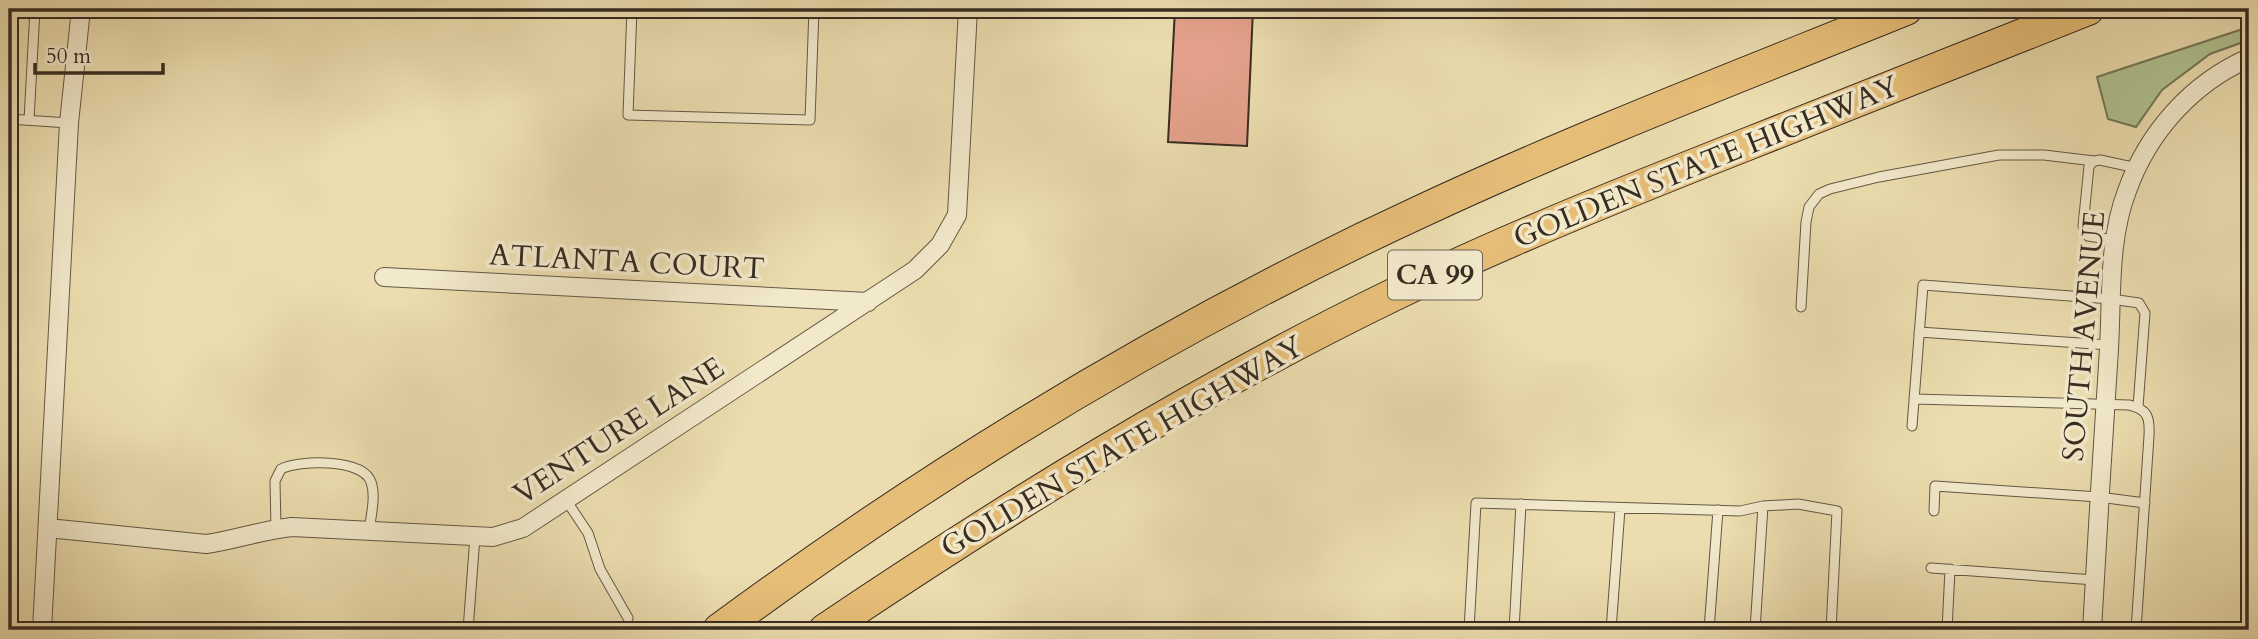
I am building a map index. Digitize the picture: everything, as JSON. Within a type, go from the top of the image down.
[{"type":"highway","name":"CA 99","points":[[719,630],[876,519],[1030,421],[1175,336],[1299,271],[1424,209],[1552,153],[1906,9]]},
{"type":"highway","name":"GOLDEN STATE HIGHWAY","points":[[825,630],[918,567],[1151,423],[1271,356],[1393,295],[1580,211],[2088,9]]},
{"type":"street","points":[[41,630],[69,122],[80,9]]},
{"type":"street","name":"VENTURE LANE","points":[[48,528],[206,544],[276,528],[292,527],[493,537],[523,528],[868,302],[915,270],[940,246],[957,215],[968,9]]},
{"type":"street","name":"SOUTH AVENUE","points":[[2092,630],[2115,240],[2123,203],[2153,138],[2185,100],[2219,73],[2249,58]]},
{"type":"street","name":"ATLANTA COURT","points":[[384,277],[868,302]]},
{"type":"lane","points":[[29,120],[35,9]]},
{"type":"lane","points":[[632,9],[628,115],[810,120],[814,9]]},
{"type":"lane","points":[[9,119],[69,122]]},
{"type":"lane","points":[[1801,307],[1808,214],[1814,200],[1830,189],[1999,155],[2044,155],[2105,161],[2137,168]]},
{"type":"lane","points":[[2094,161],[2087,172],[2083,226],[2085,234],[2115,240]]},
{"type":"lane","points":[[1912,425],[1923,285],[2139,303],[2145,313],[2138,407]]},
{"type":"lane","points":[[1919,332],[2109,345]]},
{"type":"lane","points":[[1914,398],[2105,405],[2143,409],[2150,424],[2136,630]]},
{"type":"lane","points":[[276,528],[275,481],[281,469],[292,463],[359,468],[370,479],[373,491],[369,531]]},
{"type":"lane","points":[[1934,511],[1935,486],[2099,497],[2144,503]]},
{"type":"lane","points":[[566,500],[589,533],[600,569],[628,618]]},
{"type":"lane","points":[[1469,630],[1476,503],[1740,511],[1763,506],[1798,504],[1837,511],[1831,630]]},
{"type":"lane","points":[[1514,630],[1521,504]]},
{"type":"lane","points":[[1755,630],[1763,506]]},
{"type":"lane","points":[[1611,630],[1620,509]]},
{"type":"lane","points":[[1709,630],[1718,510]]},
{"type":"lane","points":[[468,630],[475,536]]},
{"type":"lane","points":[[1931,568],[2095,580]]},
{"type":"lane","points":[[1947,630],[1950,569]]},
{"type":"green space","points":[[2249,27],[2249,40],[2210,54],[2162,90],[2136,127],[2108,119],[2097,77]]},
{"type":"building","points":[[1175,9],[1253,9],[1247,146],[1168,142]]}]
